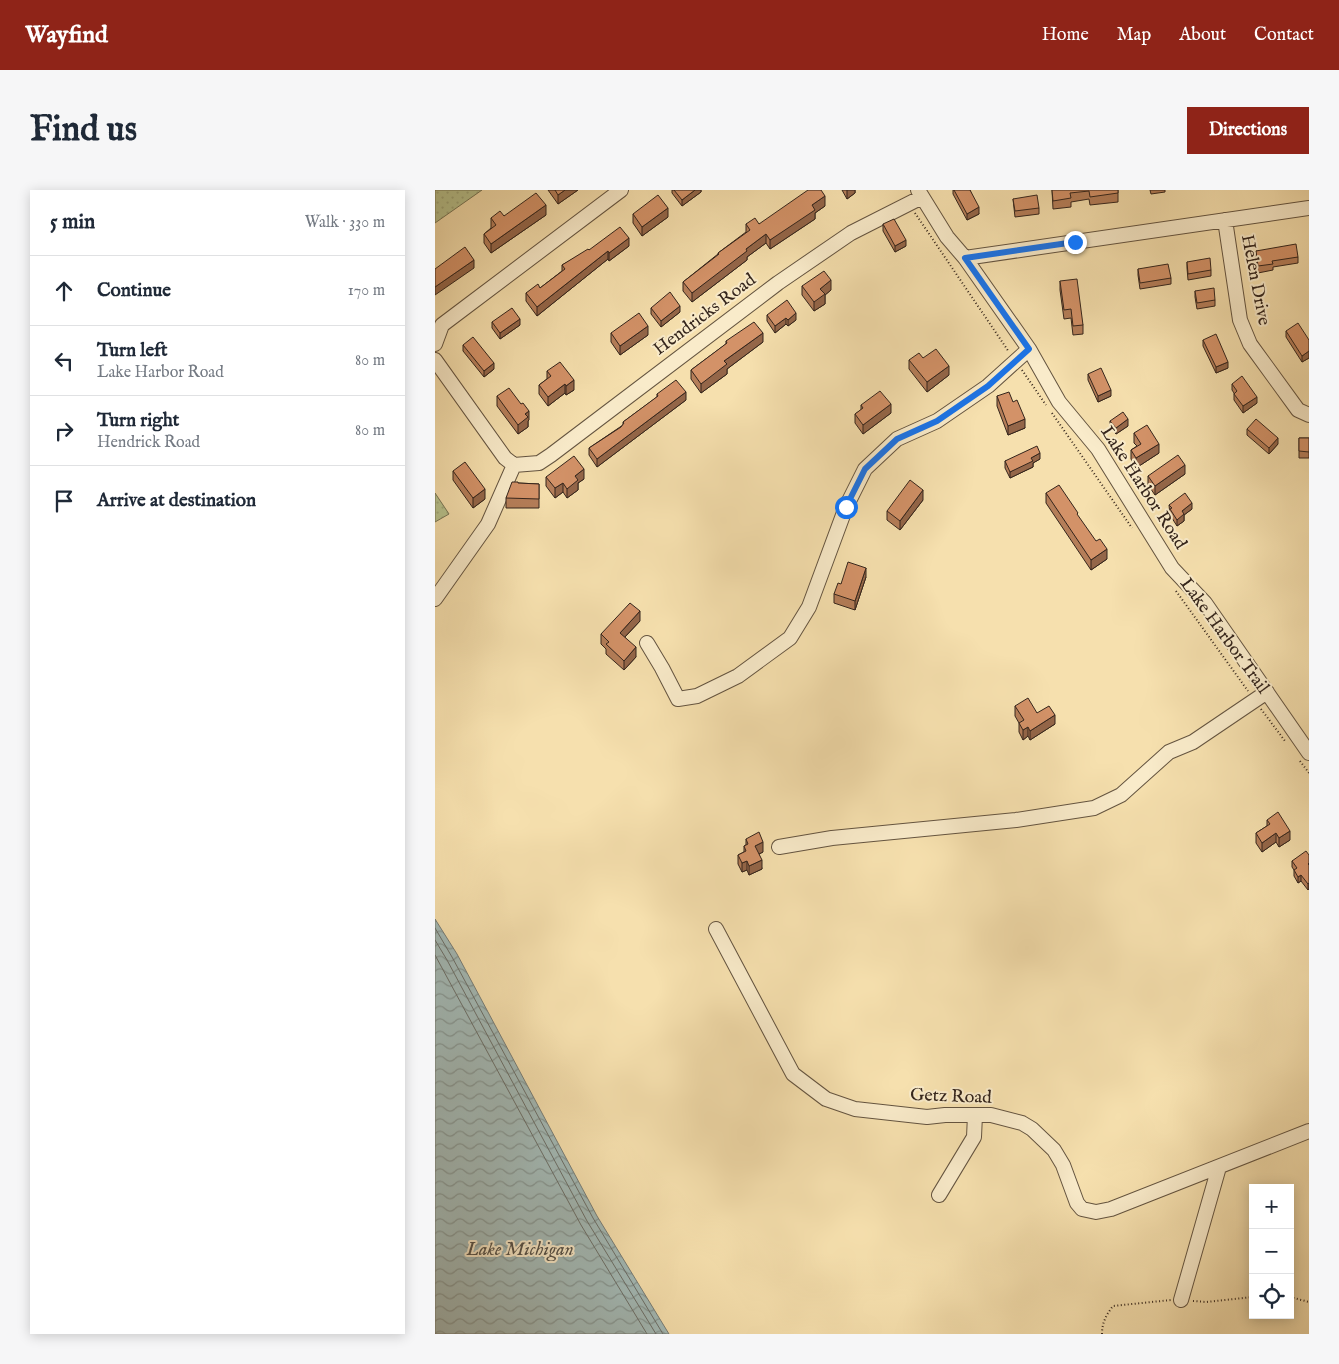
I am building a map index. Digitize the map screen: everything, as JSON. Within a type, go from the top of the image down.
[{"type":"street","points":[[435,344],[442,325],[621,190]]},
{"type":"street","name":"Hendricks Road","points":[[514,465],[539,463],[551,455],[778,283],[851,233],[909,204],[920,194]]},
{"type":"street","name":"Lake Harbor Road","points":[[920,194],[947,237],[965,258],[1029,349],[1059,402],[1098,449],[1172,568],[1205,603],[1267,692],[1304,756]]},
{"type":"street","points":[[965,258],[1309,208]]},
{"type":"street","name":"Helen Drive","points":[[1225,220],[1240,320],[1250,344],[1298,410],[1309,415]]},
{"type":"street","points":[[647,643],[678,699],[697,696],[738,676],[790,638],[809,607],[846,507],[865,469],[897,439],[937,421],[988,386],[1029,349]]},
{"type":"street","points":[[435,360],[505,458],[514,465],[488,524],[435,599]]},
{"type":"street","points":[[779,847],[832,838],[1016,820],[1094,808],[1121,795],[1169,752],[1193,742],[1267,692]]},
{"type":"street","name":"Getz Road","points":[[715,929],[793,1074],[826,1099],[855,1109],[927,1117],[991,1115],[1022,1123],[1032,1128],[1055,1150],[1063,1165],[1077,1203],[1082,1209],[1096,1212],[1111,1210],[1309,1131]]},
{"type":"street","points":[[939,1195],[974,1137],[975,1115]]},
{"type":"street","points":[[1181,1300],[1219,1167]]},
{"type":"path","points":[[909,204],[1133,530]]},
{"type":"path","name":"Lake Harbor Trail","points":[[1172,585],[1287,744]]},
{"type":"path","points":[[1304,756],[1309,773]]},
{"type":"path","points":[[1102,1334],[1102,1327],[1106,1316],[1113,1306],[1181,1300],[1206,1302],[1249,1297]]},
{"type":"path","points":[[1294,1298],[1309,1302]]},
{"type":"green space","points":[[435,190],[482,190],[435,223]]},
{"type":"green space","points":[[435,493],[449,514],[435,522]]},
{"type":"water","name":"Lake Michigan","points":[[435,919],[457,954],[597,1216],[669,1334],[435,1334]]},
{"type":"building","points":[[555,190],[565,190],[558,195]]},
{"type":"building","points":[[674,190],[695,190],[682,200]]},
{"type":"building","points":[[808,190],[821,190],[825,196],[812,205],[815,210],[770,240],[766,234],[692,293],[683,282],[750,230],[746,224],[755,218],[759,224]]},
{"type":"building","points":[[954,190],[970,190],[979,207],[967,214]]},
{"type":"building","points":[[1052,190],[1118,190],[1118,193],[1090,197],[1089,191],[1070,193],[1071,198],[1053,201]]},
{"type":"building","points":[[536,193],[546,205],[491,244],[484,234],[496,225],[491,218],[500,211],[504,216]]},
{"type":"building","points":[[658,195],[668,208],[642,227],[633,214]]},
{"type":"building","points":[[1037,195],[1039,208],[1015,211],[1013,199]]},
{"type":"building","points":[[894,219],[906,240],[895,246],[883,224]]},
{"type":"building","points":[[620,227],[629,238],[609,253],[608,251],[537,307],[526,293],[538,284],[540,288],[565,269],[562,265],[589,250]]},
{"type":"building","points":[[1296,244],[1298,257],[1272,261],[1273,264],[1258,266],[1256,251]]},
{"type":"building","points":[[465,247],[474,260],[435,287],[435,269]]},
{"type":"building","points":[[1210,258],[1211,270],[1188,274],[1187,262]]},
{"type":"building","points":[[1168,264],[1171,278],[1140,283],[1138,269]]},
{"type":"building","points":[[824,271],[831,280],[820,289],[825,294],[814,302],[802,286]]},
{"type":"building","points":[[1077,279],[1083,325],[1073,326],[1071,309],[1064,310],[1060,281]]},
{"type":"building","points":[[1214,288],[1215,300],[1197,303],[1195,291]]},
{"type":"building","points":[[670,292],[680,306],[661,321],[651,308]]},
{"type":"building","points":[[787,300],[796,313],[788,320],[786,318],[775,326],[767,315]]},
{"type":"building","points":[[512,308],[520,319],[500,333],[492,322]]},
{"type":"building","points":[[639,313],[648,326],[620,346],[611,333]]},
{"type":"building","points":[[754,322],[763,333],[724,361],[727,364],[701,384],[691,370],[727,343],[726,341]]},
{"type":"building","points":[[1298,323],[1309,340],[1309,351],[1302,356],[1286,331]]},
{"type":"building","points":[[1216,334],[1228,362],[1216,367],[1203,340]]},
{"type":"building","points":[[473,337],[494,363],[484,371],[463,345]]},
{"type":"building","points":[[936,349],[949,366],[927,382],[909,360],[919,353],[923,358]]},
{"type":"building","points":[[560,362],[574,380],[566,386],[565,384],[548,397],[539,385],[551,376],[547,371]]},
{"type":"building","points":[[1101,368],[1111,390],[1098,396],[1088,374]]},
{"type":"building","points":[[1242,376],[1257,397],[1243,406],[1234,394],[1237,391],[1232,384]]},
{"type":"building","points":[[676,380],[686,392],[597,459],[589,448],[621,427],[623,422]]},
{"type":"building","points":[[509,388],[529,411],[525,414],[528,417],[518,425],[497,396]]},
{"type":"building","points":[[880,391],[891,404],[863,425],[855,414],[863,408],[861,405]]},
{"type":"building","points":[[1009,392],[1013,402],[1017,400],[1025,419],[1008,426],[997,396]]},
{"type":"building","points":[[1123,412],[1128,419],[1116,428],[1110,421]]},
{"type":"building","points":[[1256,419],[1278,438],[1269,448],[1247,429]]},
{"type":"building","points":[[1147,425],[1159,444],[1136,458],[1131,450],[1141,444],[1134,433]]},
{"type":"building","points":[[1299,438],[1309,438],[1309,452],[1299,451]]},
{"type":"building","points":[[1037,446],[1040,453],[1031,458],[1033,461],[1010,472],[1005,461]]},
{"type":"building","points":[[1178,455],[1185,465],[1155,486],[1148,476]]},
{"type":"building","points":[[574,456],[584,469],[575,476],[578,480],[567,489],[563,483],[555,488],[546,477]]},
{"type":"building","points":[[465,462],[485,489],[473,498],[453,471]]},
{"type":"building","points":[[910,480],[923,490],[900,521],[887,511]]},
{"type":"building","points":[[512,482],[539,484],[539,499],[506,498]]},
{"type":"building","points":[[1059,485],[1096,541],[1100,539],[1107,549],[1091,560],[1046,493]]},
{"type":"building","points":[[1185,493],[1192,503],[1182,511],[1184,514],[1177,520],[1169,505]]},
{"type":"building","points":[[848,562],[866,568],[855,601],[834,594],[838,583],[841,584]]},
{"type":"building","points":[[630,603],[640,611],[620,633],[636,647],[624,661],[606,644],[609,642],[601,634]]},
{"type":"building","points":[[1028,698],[1037,713],[1049,706],[1055,715],[1030,731],[1028,727],[1023,730],[1019,723],[1024,720],[1015,706]]},
{"type":"building","points":[[1278,812],[1290,831],[1279,838],[1276,833],[1262,843],[1256,833],[1270,824],[1267,820]]},
{"type":"building","points":[[759,832],[763,842],[755,846],[762,860],[749,866],[747,861],[742,863],[738,855],[746,851],[744,846],[748,844],[746,839]]},
{"type":"building","points":[[1306,851],[1309,855],[1308,884],[1301,875],[1298,877],[1294,870],[1297,868],[1292,861]]},
{"type":"route","points":[[846,507],[865,469],[897,439],[937,421],[988,386],[1029,349],[965,258],[1075,242]]}]
